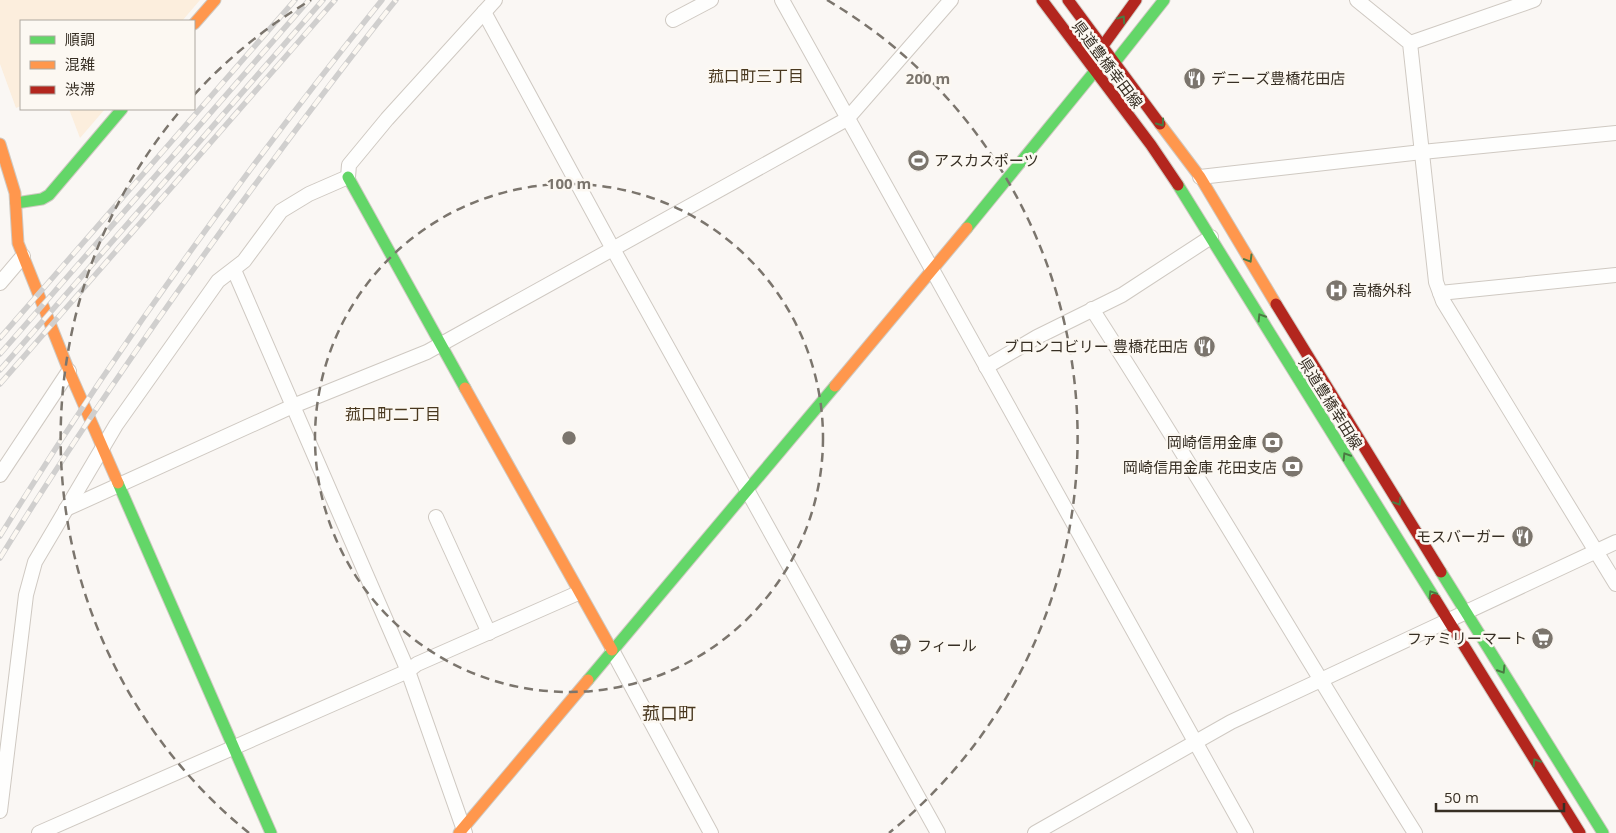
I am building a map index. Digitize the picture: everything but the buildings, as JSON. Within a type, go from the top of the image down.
[{"type":"street","points":[[195,23],[214,0]]},
{"type":"street","points":[[495,0],[387,119],[350,165],[348,177],[440,346],[578,593],[612,650],[711,833]]},
{"type":"street","points":[[673,20],[711,0]]},
{"type":"street","points":[[782,0],[1246,833]]},
{"type":"street","points":[[66,509],[293,406],[440,346],[847,119],[951,0]]},
{"type":"street","name":"県道豊橋幸田線","points":[[1042,0],[1152,145],[1211,237],[1580,833]]},
{"type":"street","name":"県道豊橋幸田線","points":[[1068,0],[1200,177],[1276,305],[1603,833]]},
{"type":"street","points":[[462,831],[1067,108],[1095,71],[1102,47],[1136,0]]},
{"type":"street","points":[[1095,71],[1115,62],[1164,0]]},
{"type":"street","points":[[1358,0],[1410,43],[1436,282],[1440,293],[1616,584]]},
{"type":"street","points":[[1410,43],[1534,0]]},
{"type":"street","points":[[484,12],[613,249],[748,488],[938,833]]},
{"type":"street","points":[[16,203],[42,199],[49,195],[121,110]]},
{"type":"street","points":[[1200,177],[1422,152],[1616,133]]},
{"type":"street","points":[[0,144],[13,183],[18,243],[23,256],[69,371],[272,833]]},
{"type":"street","points":[[0,811],[26,596],[35,562],[116,425],[218,282],[244,261],[281,211],[309,194],[348,177]]},
{"type":"street","points":[[986,367],[1037,337],[1122,295],[1211,237]]},
{"type":"street","points":[[0,283],[23,256]]},
{"type":"street","points":[[234,270],[408,672],[462,831]]},
{"type":"street","points":[[1440,293],[1616,275]]},
{"type":"street","points":[[1092,309],[1174,436],[1319,680],[1414,833]]},
{"type":"street","points":[[0,475],[69,371]]},
{"type":"street","points":[[436,517],[489,633]]},
{"type":"street","points":[[1035,833],[1231,722],[1616,542]]},
{"type":"street","points":[[39,833],[408,672],[417,664],[578,593]]},
{"type":"shaded area","points":[[0,0],[200,0],[183,20],[20,20],[20,106],[16,108],[0,64]]},
{"type":"shaded area","points":[[69,110],[104,110],[80,138]]},
{"type":"railway","points":[[0,338],[295,0]]},
{"type":"railway","points":[[0,354],[309,0]]},
{"type":"railway","points":[[0,370],[323,0]]},
{"type":"railway","points":[[0,384],[335,0]]},
{"type":"railway","points":[[0,536],[135,329],[231,195],[382,0]]},
{"type":"railway","points":[[0,558],[123,369],[188,277],[306,116],[396,0]]},
{"type":"traffic: fast","points":[[967,228],[1095,71],[1115,62],[1164,0]]},
{"type":"traffic: fast","points":[[16,203],[42,199],[49,195],[121,110]]},
{"type":"traffic: fast","points":[[348,177],[465,388]]},
{"type":"traffic: fast","points":[[1178,185],[1435,599]]},
{"type":"traffic: fast","points":[[588,680],[835,386]]},
{"type":"traffic: fast","points":[[118,483],[271,833]]},
{"type":"traffic: fast","points":[[1441,572],[1603,833]]},
{"type":"traffic: slow","points":[[195,23],[215,0]]},
{"type":"traffic: slow","points":[[1160,124],[1200,177],[1276,304]]},
{"type":"traffic: slow","points":[[0,144],[15,193],[18,243],[69,371],[118,483]]},
{"type":"traffic: slow","points":[[835,386],[967,228]]},
{"type":"traffic: slow","points":[[465,388],[612,650]]},
{"type":"traffic: slow","points":[[459,833],[588,680]]},
{"type":"traffic: jam","points":[[1042,0],[1151,145],[1178,185]]},
{"type":"traffic: jam","points":[[1068,0],[1160,124]]},
{"type":"traffic: jam","points":[[1098,59],[1102,47],[1136,0]]},
{"type":"traffic: jam","points":[[1276,304],[1441,572]]},
{"type":"traffic: jam","points":[[1435,599],[1580,833]]},
{"type":"place","name":"デニーズ豊橋花田店","points":[[1195,78]]},
{"type":"place","name":"アスカスポーツ","points":[[918,160]]},
{"type":"place","name":"高橋外科","points":[[1336,290]]},
{"type":"place","name":"ブロンコビリー 豊橋花田店","points":[[1204,346]]},
{"type":"place","name":"岡崎信用金庫","points":[[1273,442]]},
{"type":"place","name":"岡崎信用金庫 花田支店","points":[[1293,467]]},
{"type":"place","name":"モスバーガー","points":[[1522,536]]},
{"type":"place","name":"ファミリーマート","points":[[1543,638]]},
{"type":"place","name":"フィール","points":[[901,645]]},
{"type":"district","name":"菰口町三丁目","points":[[756,76]]},
{"type":"district","name":"菰口町二丁目","points":[[393,414]]},
{"type":"district","name":"菰口町","points":[[669,713]]}]
